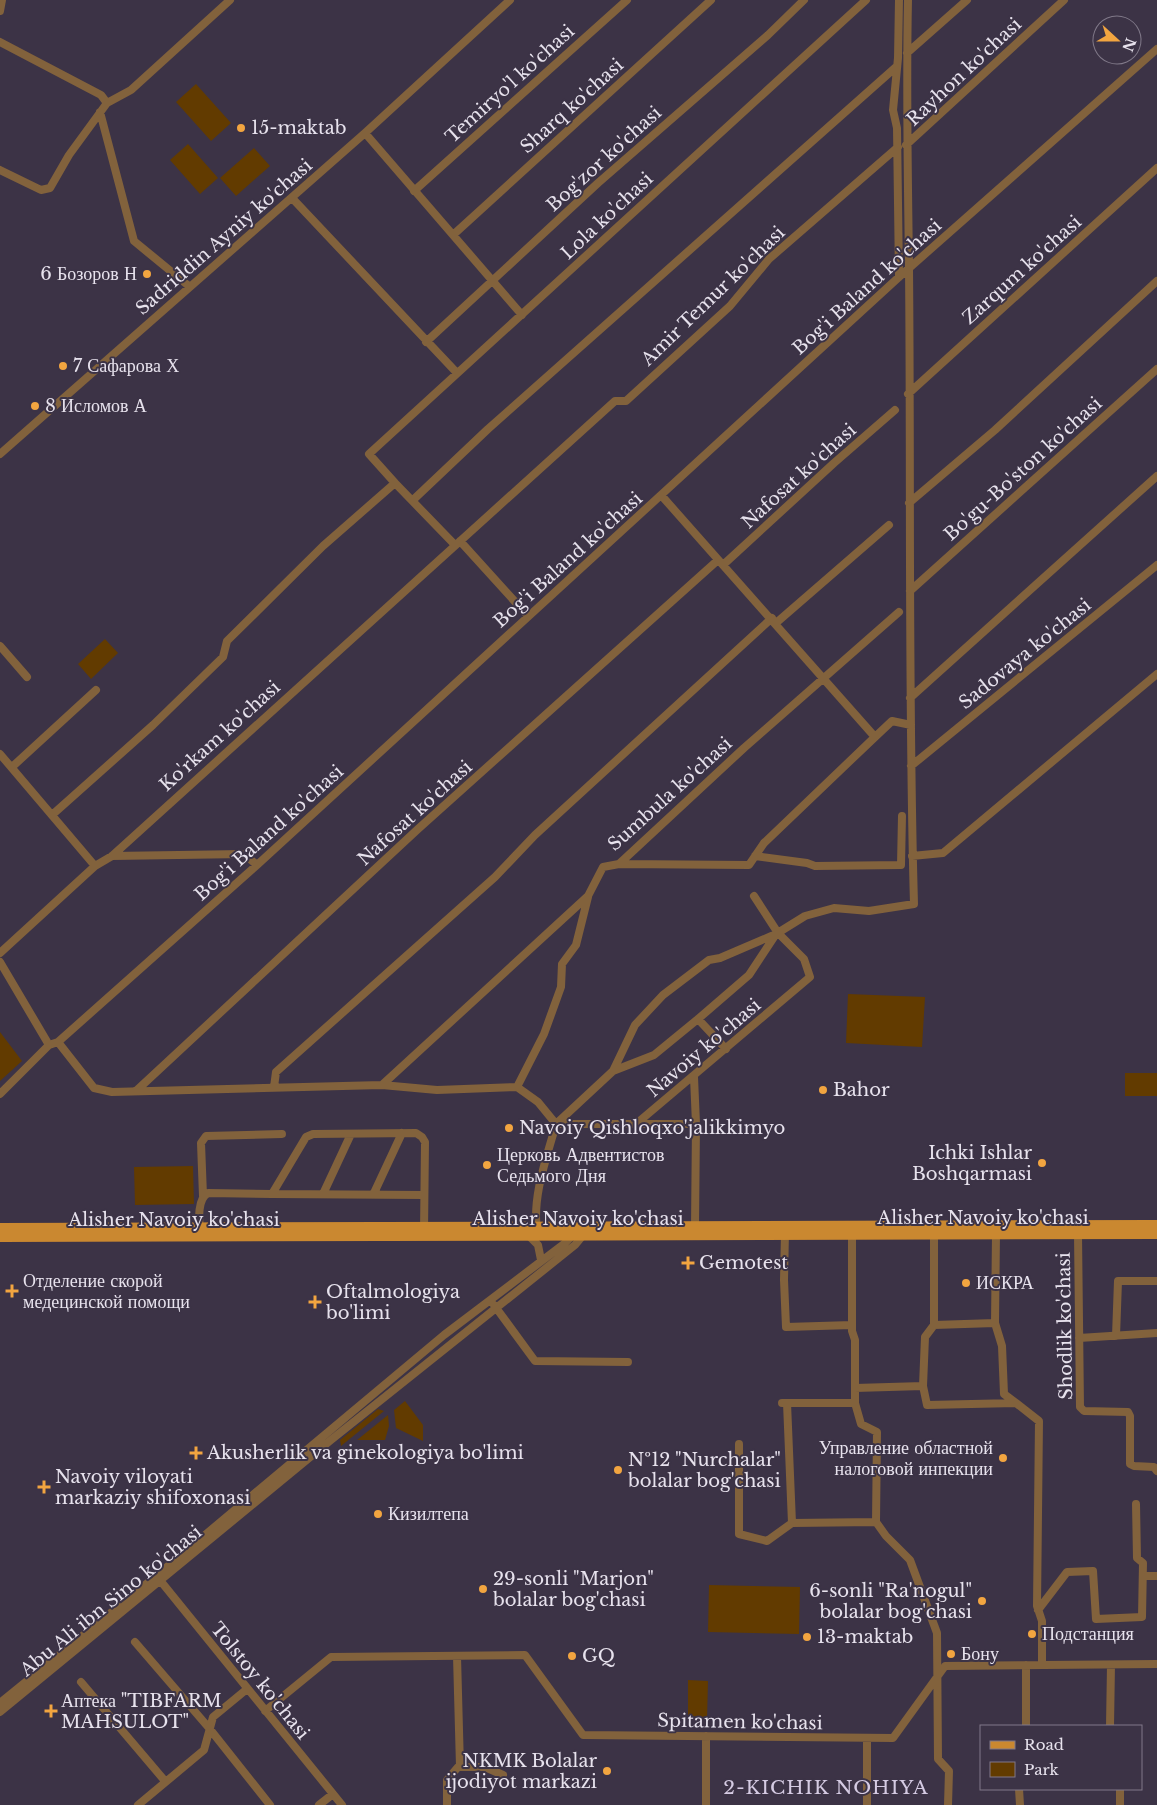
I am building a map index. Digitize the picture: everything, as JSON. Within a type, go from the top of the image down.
[{"type":"main road","name":"Alisher Navoiy ko'chasi","points":[[0,1237],[200,1232],[424,1231],[535,1233],[852,1231],[1157,1225]]},
{"type":"main road","name":"Alisher Navoiy ko'chasi","points":[[580,1232],[695,1227],[784,1231]]},
{"type":"main road","name":"Alisher Navoiy ko'chasi","points":[[0,1228],[200,1232]]},
{"type":"main road","name":"Alisher Navoiy ko'chasi","points":[[852,1231],[934,1234],[1157,1234]]},
{"type":"street","points":[[0,11],[2,0]]},
{"type":"street","points":[[0,170],[41,190],[50,188],[68,155],[106,103],[131,90],[230,0]]},
{"type":"street","name":"Sadriddin Ayniy ko'chasi","points":[[0,454],[292,198],[510,0]]},
{"type":"street","name":"Temiryo'l ko'chasi","points":[[414,191],[627,0]]},
{"type":"street","name":"Sharq ko'chasi","points":[[453,234],[711,0]]},
{"type":"street","name":"Bog'zor ko'chasi","points":[[426,342],[598,183],[768,35],[804,0]]},
{"type":"street","name":"Lola ko'chasi","points":[[395,483],[369,454],[849,13],[866,0]]},
{"type":"street","points":[[541,1260],[535,1233],[536,1216],[543,1176],[556,1124],[613,1071],[635,1025],[662,995],[708,960],[720,958],[777,933],[805,916],[834,908],[869,911],[914,904],[910,698],[909,268],[902,146],[893,110],[898,0]]},
{"type":"street","points":[[899,277],[908,0]]},
{"type":"street","points":[[907,53],[967,0]]},
{"type":"street","name":"Rayhon ko'chasi","points":[[902,146],[1064,0]]},
{"type":"street","points":[[0,42],[101,96],[106,103]]},
{"type":"street","name":"Bog'i Baland ko'chasi","points":[[0,1094],[49,1045],[58,1042],[258,865],[899,277],[1157,49]]},
{"type":"street","points":[[412,500],[488,429],[896,67]]},
{"type":"street","points":[[100,112],[134,240],[190,287]]},
{"type":"street","points":[[365,133],[522,315]]},
{"type":"street","name":"Amir Temur ko'chasi","points":[[457,543],[615,401],[626,401],[730,306],[769,259],[902,146]]},
{"type":"street","name":"Zarqum ko'chasi","points":[[908,394],[1157,168]]},
{"type":"street","points":[[292,198],[457,373]]},
{"type":"street","points":[[909,503],[995,430],[1157,281]]},
{"type":"street","name":"Bo'gu-Bo'ston ko'chasi","points":[[910,591],[1157,369]]},
{"type":"street","name":"Nafosat ko'chasi","points":[[136,1091],[418,829],[895,410]]},
{"type":"street","points":[[910,698],[1157,476]]},
{"type":"street","points":[[52,815],[153,725],[224,656],[228,641],[323,546],[395,483],[528,616]]},
{"type":"street","points":[[661,495],[720,563],[774,620],[875,737]]},
{"type":"street","points":[[274,1087],[276,1072],[495,877],[534,835],[774,620],[889,525]]},
{"type":"street","name":"Ko'rkam ko'chasi","points":[[0,952],[95,866],[112,856],[457,543]]},
{"type":"street","name":"Sadovaya ko'chasi","points":[[911,766],[1157,565]]},
{"type":"street","name":"Sumbula ko'chasi","points":[[382,1085],[588,896],[603,867],[618,864],[823,678],[899,612]]},
{"type":"street","points":[[0,646],[27,676]]},
{"type":"street","points":[[912,856],[943,853],[1157,674]]},
{"type":"street","points":[[12,767],[96,690]]},
{"type":"street","points":[[618,864],[749,865],[764,843],[892,721],[911,725]]},
{"type":"street","points":[[0,754],[95,866]]},
{"type":"street","points":[[755,856],[807,863],[815,866],[901,865],[902,816]]},
{"type":"street","points":[[112,856],[244,854],[258,865]]},
{"type":"street","points":[[516,1087],[544,1034],[561,987],[562,964],[576,945],[588,896]]},
{"type":"street","points":[[754,896],[777,933]]},
{"type":"street","name":"Navoiy ko'chasi","points":[[613,1071],[654,1055],[698,1018],[748,975],[777,933],[804,959],[810,977],[694,1077],[636,1124]]},
{"type":"street","points":[[0,962],[49,1045]]},
{"type":"street","points":[[698,1018],[726,1049]]},
{"type":"street","points":[[58,1042],[94,1088],[112,1092],[382,1085],[437,1090],[516,1087],[538,1102],[556,1124]]},
{"type":"street","points":[[694,1077],[696,1124],[695,1227]]},
{"type":"street","points":[[556,1124],[696,1124]]},
{"type":"street","points":[[374,1193],[402,1133]]},
{"type":"street","points":[[272,1194],[306,1137],[313,1134],[416,1133],[425,1142],[424,1231]]},
{"type":"street","points":[[200,1232],[201,1201],[203,1196],[201,1144],[206,1136],[282,1134]]},
{"type":"street","points":[[323,1194],[351,1134]]},
{"type":"street","points":[[203,1196],[208,1194],[374,1193],[424,1195]]},
{"type":"street","points":[[784,1231],[786,1327],[852,1325]]},
{"type":"street","points":[[852,1231],[852,1325],[855,1340],[856,1403],[861,1424],[877,1432],[876,1522],[886,1536],[910,1560],[937,1633],[939,1675],[938,1760],[949,1771],[948,1805]]},
{"type":"street","name":"Abu Ali ibn Sino ko'chasi","points":[[0,1712],[490,1299],[580,1232]]},
{"type":"street","name":"Abu Ali ibn Sino ko'chasi","points":[[0,1703],[575,1245],[580,1232]]},
{"type":"street","points":[[934,1234],[934,1325],[925,1337],[923,1386],[927,1404],[1016,1403]]},
{"type":"street","points":[[996,1234],[995,1323],[1002,1346],[1004,1394],[1016,1403]]},
{"type":"street","name":"Shodlik ko'chasi","points":[[1078,1234],[1080,1407],[1084,1411],[1128,1412],[1130,1464],[1154,1467],[1157,1471]]},
{"type":"street","points":[[1116,1336],[1118,1281],[1157,1281]]},
{"type":"street","points":[[490,1299],[535,1361],[628,1362]]},
{"type":"street","points":[[934,1325],[995,1323]]},
{"type":"street","points":[[1079,1338],[1157,1333]]},
{"type":"street","points":[[855,1388],[923,1386]]},
{"type":"street","points":[[792,1522],[784,1403],[856,1403]]},
{"type":"street","name":"Shodlik ko'chasi","points":[[1016,1403],[1039,1420],[1038,1610],[1042,1621],[1042,1665]]},
{"type":"street","points":[[739,1444],[739,1534],[767,1541],[792,1522],[876,1522]]},
{"type":"street","points":[[1038,1610],[1067,1572],[1094,1571],[1096,1619],[1142,1617],[1143,1563],[1137,1558],[1136,1504]]},
{"type":"street","points":[[1143,1576],[1157,1576]]},
{"type":"street","name":"Tolstoy ko'chasi","points":[[158,1579],[342,1805]]},
{"type":"street","points":[[134,1642],[209,1728],[270,1805]]},
{"type":"street","name":"Spitamen ko'chasi","points":[[265,1711],[331,1656],[525,1655],[583,1735],[893,1738],[945,1666],[1157,1664]]},
{"type":"street","points":[[448,1805],[447,1780],[459,1767],[457,1656]]},
{"type":"street","points":[[1110,1725],[1111,1664]]},
{"type":"street","points":[[1026,1666],[1026,1725]]},
{"type":"street","points":[[81,1682],[166,1781]]},
{"type":"street","points":[[138,1805],[204,1750],[213,1717],[247,1689]]},
{"type":"street","points":[[706,1736],[706,1805]]},
{"type":"street","points":[[866,1738],[867,1805]]},
{"type":"street","points":[[459,1767],[485,1767],[503,1775]]},
{"type":"street","points":[[1020,1790],[1020,1805]]},
{"type":"street","points":[[1120,1790],[1120,1805]]},
{"type":"street","points":[[319,1805],[333,1794]]},
{"type":"green space","points":[[196,84],[231,123],[211,141],[176,102]]},
{"type":"green space","points":[[188,144],[218,178],[200,194],[170,160]]},
{"type":"green space","points":[[254,148],[270,166],[236,196],[220,178]]},
{"type":"green space","points":[[105,639],[118,653],[91,679],[78,664]]},
{"type":"green space","points":[[848,994],[925,997],[922,1047],[846,1043]]},
{"type":"green space","points":[[0,1032],[22,1061],[0,1081]]},
{"type":"green space","points":[[1125,1073],[1157,1073],[1157,1096],[1125,1096]]},
{"type":"green space","points":[[193,1166],[194,1204],[135,1205],[134,1167]]},
{"type":"green space","points":[[405,1401],[423,1425],[423,1441],[396,1428],[394,1410]]},
{"type":"green space","points":[[378,1409],[384,1411],[341,1446],[340,1440]]},
{"type":"green space","points":[[388,1415],[389,1426],[385,1440],[357,1440]]},
{"type":"green space","points":[[709,1585],[800,1587],[799,1634],[708,1632]]},
{"type":"green space","points":[[688,1680],[708,1681],[707,1720],[688,1720]]},
{"type":"place","name":"15-maktab","points":[[241,128]]},
{"type":"place","name":"6 Бозоров Н","points":[[147,274]]},
{"type":"place","name":"7 Сафарова Х","points":[[63,366]]},
{"type":"place","name":"8 Исломов А","points":[[35,406]]},
{"type":"place","name":"Bahor","points":[[823,1090]]},
{"type":"place","name":"Navoiy Qishloqxo'jalikkimyo","points":[[509,1128]]},
{"type":"place","name":"Ichki Ishlar Boshqarmasi","points":[[1042,1163]]},
{"type":"place","name":"Церковь Адвентистов Седьмого Дня","points":[[487,1165]]},
{"type":"place","name":"Gemotest","points":[[688,1263]]},
{"type":"place","name":"ИСКРА","points":[[966,1283]]},
{"type":"place","name":"Отделение скорой медецинской помощи","points":[[12,1291]]},
{"type":"place","name":"Oftalmologiya bo'limi","points":[[315,1302]]},
{"type":"place","name":"Akusherlik va ginekologiya bo'limi","points":[[196,1453]]},
{"type":"place","name":"Управление областной налоговой инпекции","points":[[1003,1458]]},
{"type":"place","name":"№12 \"Nurchalar\" bolalar bog'chasi","points":[[618,1470]]},
{"type":"place","name":"Navoiy viloyati markaziy shifoxonasi","points":[[44,1487]]},
{"type":"place","name":"Кизилтепа","points":[[378,1514]]},
{"type":"place","name":"29-sonli \"Marjon\" bolalar bog'chasi","points":[[483,1589]]},
{"type":"place","name":"6-sonli \"Ra'nogul\" bolalar bog'chasi","points":[[982,1601]]},
{"type":"place","name":"Подстанция","points":[[1032,1634]]},
{"type":"place","name":"13-maktab","points":[[807,1637]]},
{"type":"place","name":"Бону","points":[[951,1654]]},
{"type":"place","name":"GQ","points":[[572,1656]]},
{"type":"place","name":"Аптека \"TIBFARM MAHSULOT\"","points":[[51,1711]]},
{"type":"place","name":"NKMK Bolalar ijodiyot markazi","points":[[607,1771]]},
{"type":"district","name":"2-KICHIK NOHIYA","points":[[826,1787]]}]
